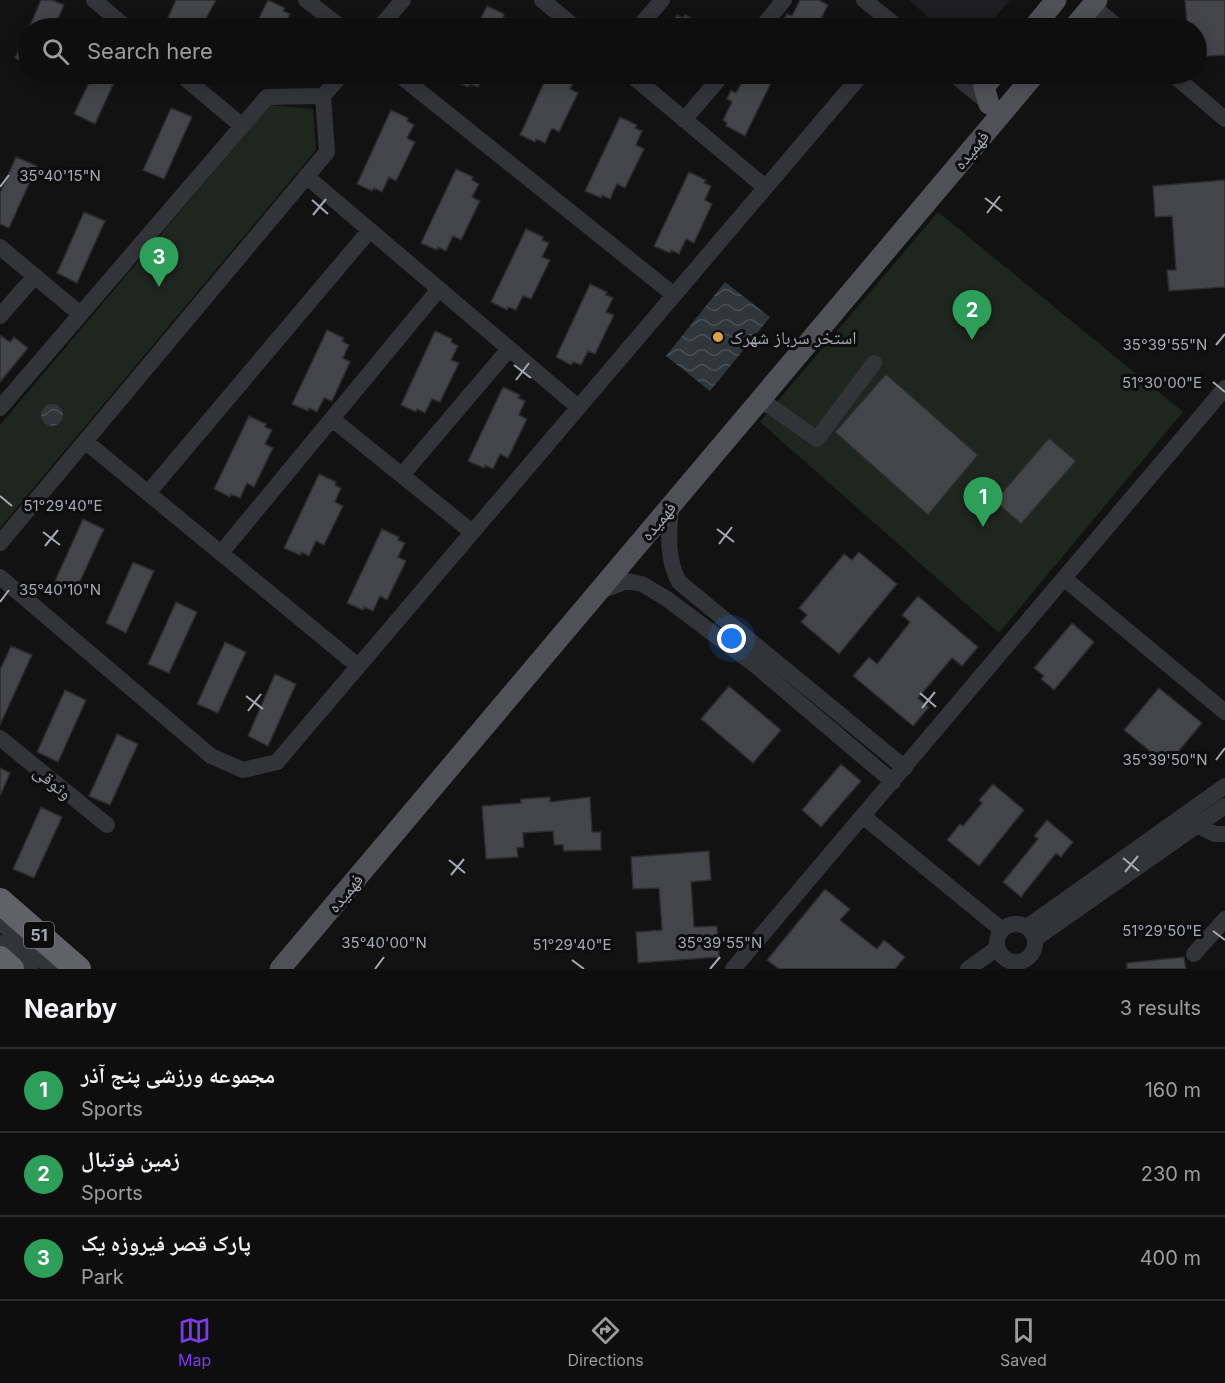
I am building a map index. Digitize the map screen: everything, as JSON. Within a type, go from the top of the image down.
[{"type":"highway","name":"51","points":[[0,902],[78,969]]},
{"type":"highway","name":"51","points":[[0,959],[11,969]]},
{"type":"main road","points":[[1041,18],[1056,0]]},
{"type":"main road","points":[[1082,18],[1095,3]]},
{"type":"main road","name":"فهمیده","points":[[987,84],[984,87],[995,109]]},
{"type":"main road","name":"فهمیده","points":[[280,969],[760,399],[995,109],[1024,84]]},
{"type":"street","points":[[94,0],[115,18]]},
{"type":"street","points":[[306,0],[329,18]]},
{"type":"street","points":[[388,18],[403,0]]},
{"type":"street","points":[[542,0],[564,18]]},
{"type":"street","points":[[647,18],[662,0]]},
{"type":"street","points":[[769,18],[784,0]]},
{"type":"street","points":[[864,0],[886,18]]},
{"type":"street","points":[[1095,3],[1109,18]]},
{"type":"street","points":[[192,84],[242,126]]},
{"type":"street","points":[[0,543],[327,152],[323,96],[333,84]]},
{"type":"street","points":[[410,84],[674,295]]},
{"type":"street","points":[[642,84],[765,187]]},
{"type":"street","points":[[684,120],[715,84]]},
{"type":"street","points":[[0,577],[211,756],[243,770],[276,762],[853,84]]},
{"type":"street","points":[[965,84],[995,109]]},
{"type":"street","points":[[1184,84],[1225,119]]},
{"type":"street","points":[[0,408],[267,97],[323,96]]},
{"type":"street","points":[[306,176],[578,407]]},
{"type":"street","points":[[148,493],[370,230]]},
{"type":"street","points":[[0,247],[80,314]]},
{"type":"street","points":[[0,316],[35,276]]},
{"type":"street","points":[[221,553],[439,289]]},
{"type":"street","points":[[402,475],[509,349]]},
{"type":"street","points":[[760,399],[817,439],[874,363]]},
{"type":"street","points":[[734,969],[1225,388]]},
{"type":"street","points":[[332,419],[472,532]]},
{"type":"street","points":[[86,442],[358,666]]},
{"type":"street","points":[[671,506],[668,544],[671,567],[679,582],[905,768]]},
{"type":"street","points":[[1065,579],[1225,712]]},
{"type":"street","points":[[598,593],[627,581],[642,584],[667,599],[755,665],[893,782]]},
{"type":"street","name":"وثوقی","points":[[0,738],[107,825]]},
{"type":"street","points":[[1031,933],[1225,786]]},
{"type":"street","points":[[1031,933],[1225,806]]},
{"type":"street","points":[[864,817],[1002,930]]},
{"type":"street","points":[[1197,825],[1215,834],[1225,834]]},
{"type":"street","points":[[1194,954],[1225,919]]},
{"type":"street","points":[[0,922],[52,969]]},
{"type":"street","points":[[1011,962],[999,935],[1002,930],[1014,924],[1031,933]]},
{"type":"street","points":[[968,969],[1011,962],[1033,952],[1031,933]]},
{"type":"street","points":[[0,943],[30,969]]},
{"type":"shaded area","points":[[909,0],[1010,0],[995,18],[929,18]]},
{"type":"shaded area","points":[[270,105],[313,109],[316,150],[0,528],[0,425]]},
{"type":"shaded area","points":[[938,212],[1183,412],[999,633],[760,422]]},
{"type":"water","name":"استخر سرباز شهرک","points":[[725,282],[770,317],[710,391],[666,356]]},
{"type":"water","points":[[52,404],[60,407],[63,415],[60,423],[52,426],[44,423],[41,415],[44,407]]},
{"type":"building","points":[[41,0],[52,0],[64,5],[58,18],[33,18]]},
{"type":"building","points":[[176,0],[216,0],[206,18],[168,18]]},
{"type":"building","points":[[268,0],[285,8],[283,11],[290,14],[288,18],[259,18]]},
{"type":"building","points":[[800,0],[819,0],[828,5],[821,18],[785,18],[787,14],[792,16]]},
{"type":"building","points":[[1185,0],[1225,0],[1225,55],[1207,56],[1207,18],[1186,18]]},
{"type":"building","points":[[487,6],[504,14],[503,17],[505,18],[481,18]]},
{"type":"building","points":[[88,84],[113,84],[95,124],[74,114]]},
{"type":"building","points":[[543,84],[573,84],[570,89],[578,93],[559,132],[552,128],[545,143],[536,139],[535,142],[520,135]]},
{"type":"building","points":[[741,84],[771,84],[745,136],[726,126],[727,123],[723,120],[732,102],[727,99],[731,90],[736,93]]},
{"type":"building","points":[[171,108],[192,117],[164,179],[143,170]]},
{"type":"building","points":[[391,110],[408,118],[407,121],[414,125],[407,138],[415,142],[396,181],[389,177],[382,192],[374,188],[372,191],[357,184]]},
{"type":"building","points":[[620,117],[637,125],[635,128],[642,131],[636,145],[644,149],[625,188],[617,184],[610,199],[602,195],[601,198],[585,191]]},
{"type":"building","points":[[16,157],[37,166],[9,228],[0,224],[0,193]]},
{"type":"building","points":[[456,169],[473,177],[472,180],[479,184],[472,197],[480,201],[461,240],[453,236],[446,251],[438,247],[437,250],[421,243]]},
{"type":"building","points":[[689,172],[706,180],[704,183],[711,186],[705,200],[712,204],[694,243],[686,239],[679,254],[671,250],[670,253],[654,246]]},
{"type":"building","points":[[1225,180],[1225,287],[1169,291],[1167,270],[1176,270],[1172,216],[1155,217],[1153,186]]},
{"type":"building","points":[[84,212],[105,221],[77,283],[57,273]]},
{"type":"building","points":[[526,229],[543,237],[542,240],[549,243],[542,257],[550,260],[531,299],[523,296],[516,310],[508,307],[507,310],[491,302]]},
{"type":"building","points":[[590,284],[607,292],[606,295],[613,298],[606,312],[614,315],[595,354],[588,351],[581,365],[573,362],[571,365],[556,357]]},
{"type":"building","points":[[327,330],[344,338],[342,341],[349,345],[343,358],[350,362],[332,401],[324,398],[317,412],[309,408],[308,411],[292,404]]},
{"type":"building","points":[[435,331],[452,339],[451,342],[458,346],[451,360],[459,363],[440,402],[432,399],[425,413],[417,409],[416,412],[401,405]]},
{"type":"building","points":[[0,335],[10,342],[14,337],[28,348],[0,382]]},
{"type":"building","points":[[886,374],[978,455],[928,515],[835,432]]},
{"type":"building","points":[[503,387],[520,395],[518,398],[525,401],[519,415],[527,419],[508,458],[500,454],[493,469],[485,465],[484,468],[468,461]]},
{"type":"building","points":[[249,416],[266,424],[265,427],[272,430],[265,444],[273,448],[254,487],[247,483],[240,498],[231,494],[230,497],[214,489]]},
{"type":"building","points":[[1049,438],[1076,461],[1021,524],[995,501]]},
{"type":"building","points":[[319,474],[336,482],[335,485],[341,488],[335,502],[343,506],[324,545],[316,541],[309,556],[301,552],[300,555],[284,548]]},
{"type":"building","points":[[83,519],[104,529],[76,590],[55,581]]},
{"type":"building","points":[[382,529],[399,537],[398,540],[405,543],[398,557],[406,561],[387,600],[380,596],[373,611],[364,607],[363,610],[347,603]]},
{"type":"building","points":[[859,552],[897,584],[839,654],[801,622],[807,615],[799,608],[844,554],[852,560]]},
{"type":"building","points":[[133,562],[154,571],[126,633],[106,623]]},
{"type":"building","points":[[918,596],[978,647],[962,666],[952,658],[918,698],[929,707],[913,726],[853,676],[869,657],[877,664],[910,622],[902,615]]},
{"type":"building","points":[[176,602],[197,612],[169,673],[148,664]]},
{"type":"building","points":[[1072,623],[1094,642],[1054,690],[1041,679],[1044,676],[1034,668]]},
{"type":"building","points":[[225,642],[246,652],[218,713],[197,704]]},
{"type":"building","points":[[11,646],[32,655],[0,725],[0,670]]},
{"type":"building","points":[[275,674],[296,684],[268,746],[248,736]]},
{"type":"building","points":[[729,686],[781,730],[753,763],[701,719]]},
{"type":"building","points":[[1159,688],[1202,723],[1167,765],[1124,730]]},
{"type":"building","points":[[65,690],[86,700],[58,762],[37,752]]},
{"type":"building","points":[[117,734],[138,744],[110,805],[89,796]]},
{"type":"building","points":[[841,764],[861,781],[821,827],[802,810]]},
{"type":"building","points":[[0,768],[10,773],[0,796]]},
{"type":"building","points":[[993,784],[1024,810],[979,866],[947,840],[960,824],[963,826],[982,803],[979,800]]},
{"type":"building","points":[[550,797],[550,802],[590,797],[592,832],[601,832],[601,850],[564,851],[563,845],[554,845],[553,831],[523,833],[524,847],[517,848],[518,857],[486,859],[482,806],[521,803],[521,799]]},
{"type":"building","points":[[41,807],[62,817],[34,878],[13,869]]},
{"type":"building","points":[[1047,820],[1073,842],[1061,857],[1056,853],[1021,897],[1003,882],[1038,839],[1034,836]]},
{"type":"building","points":[[709,851],[711,880],[691,882],[694,927],[717,926],[719,957],[638,963],[636,932],[662,930],[659,888],[633,889],[631,857]]},
{"type":"building","points":[[825,889],[850,909],[840,920],[877,949],[884,940],[905,957],[895,969],[779,969],[767,960]]},
{"type":"building","points":[[1184,957],[1186,969],[1127,969],[1127,963]]},
{"type":"place","name":"پارک قصر فیروزه یک","points":[[159,287]]},
{"type":"place","name":"استخر سرباز شهرک","points":[[718,337]]},
{"type":"place","name":"زمین فوتبال","points":[[972,340]]},
{"type":"place","name":"مجموعه ورزشی پنج آذر","points":[[983,527]]}]
